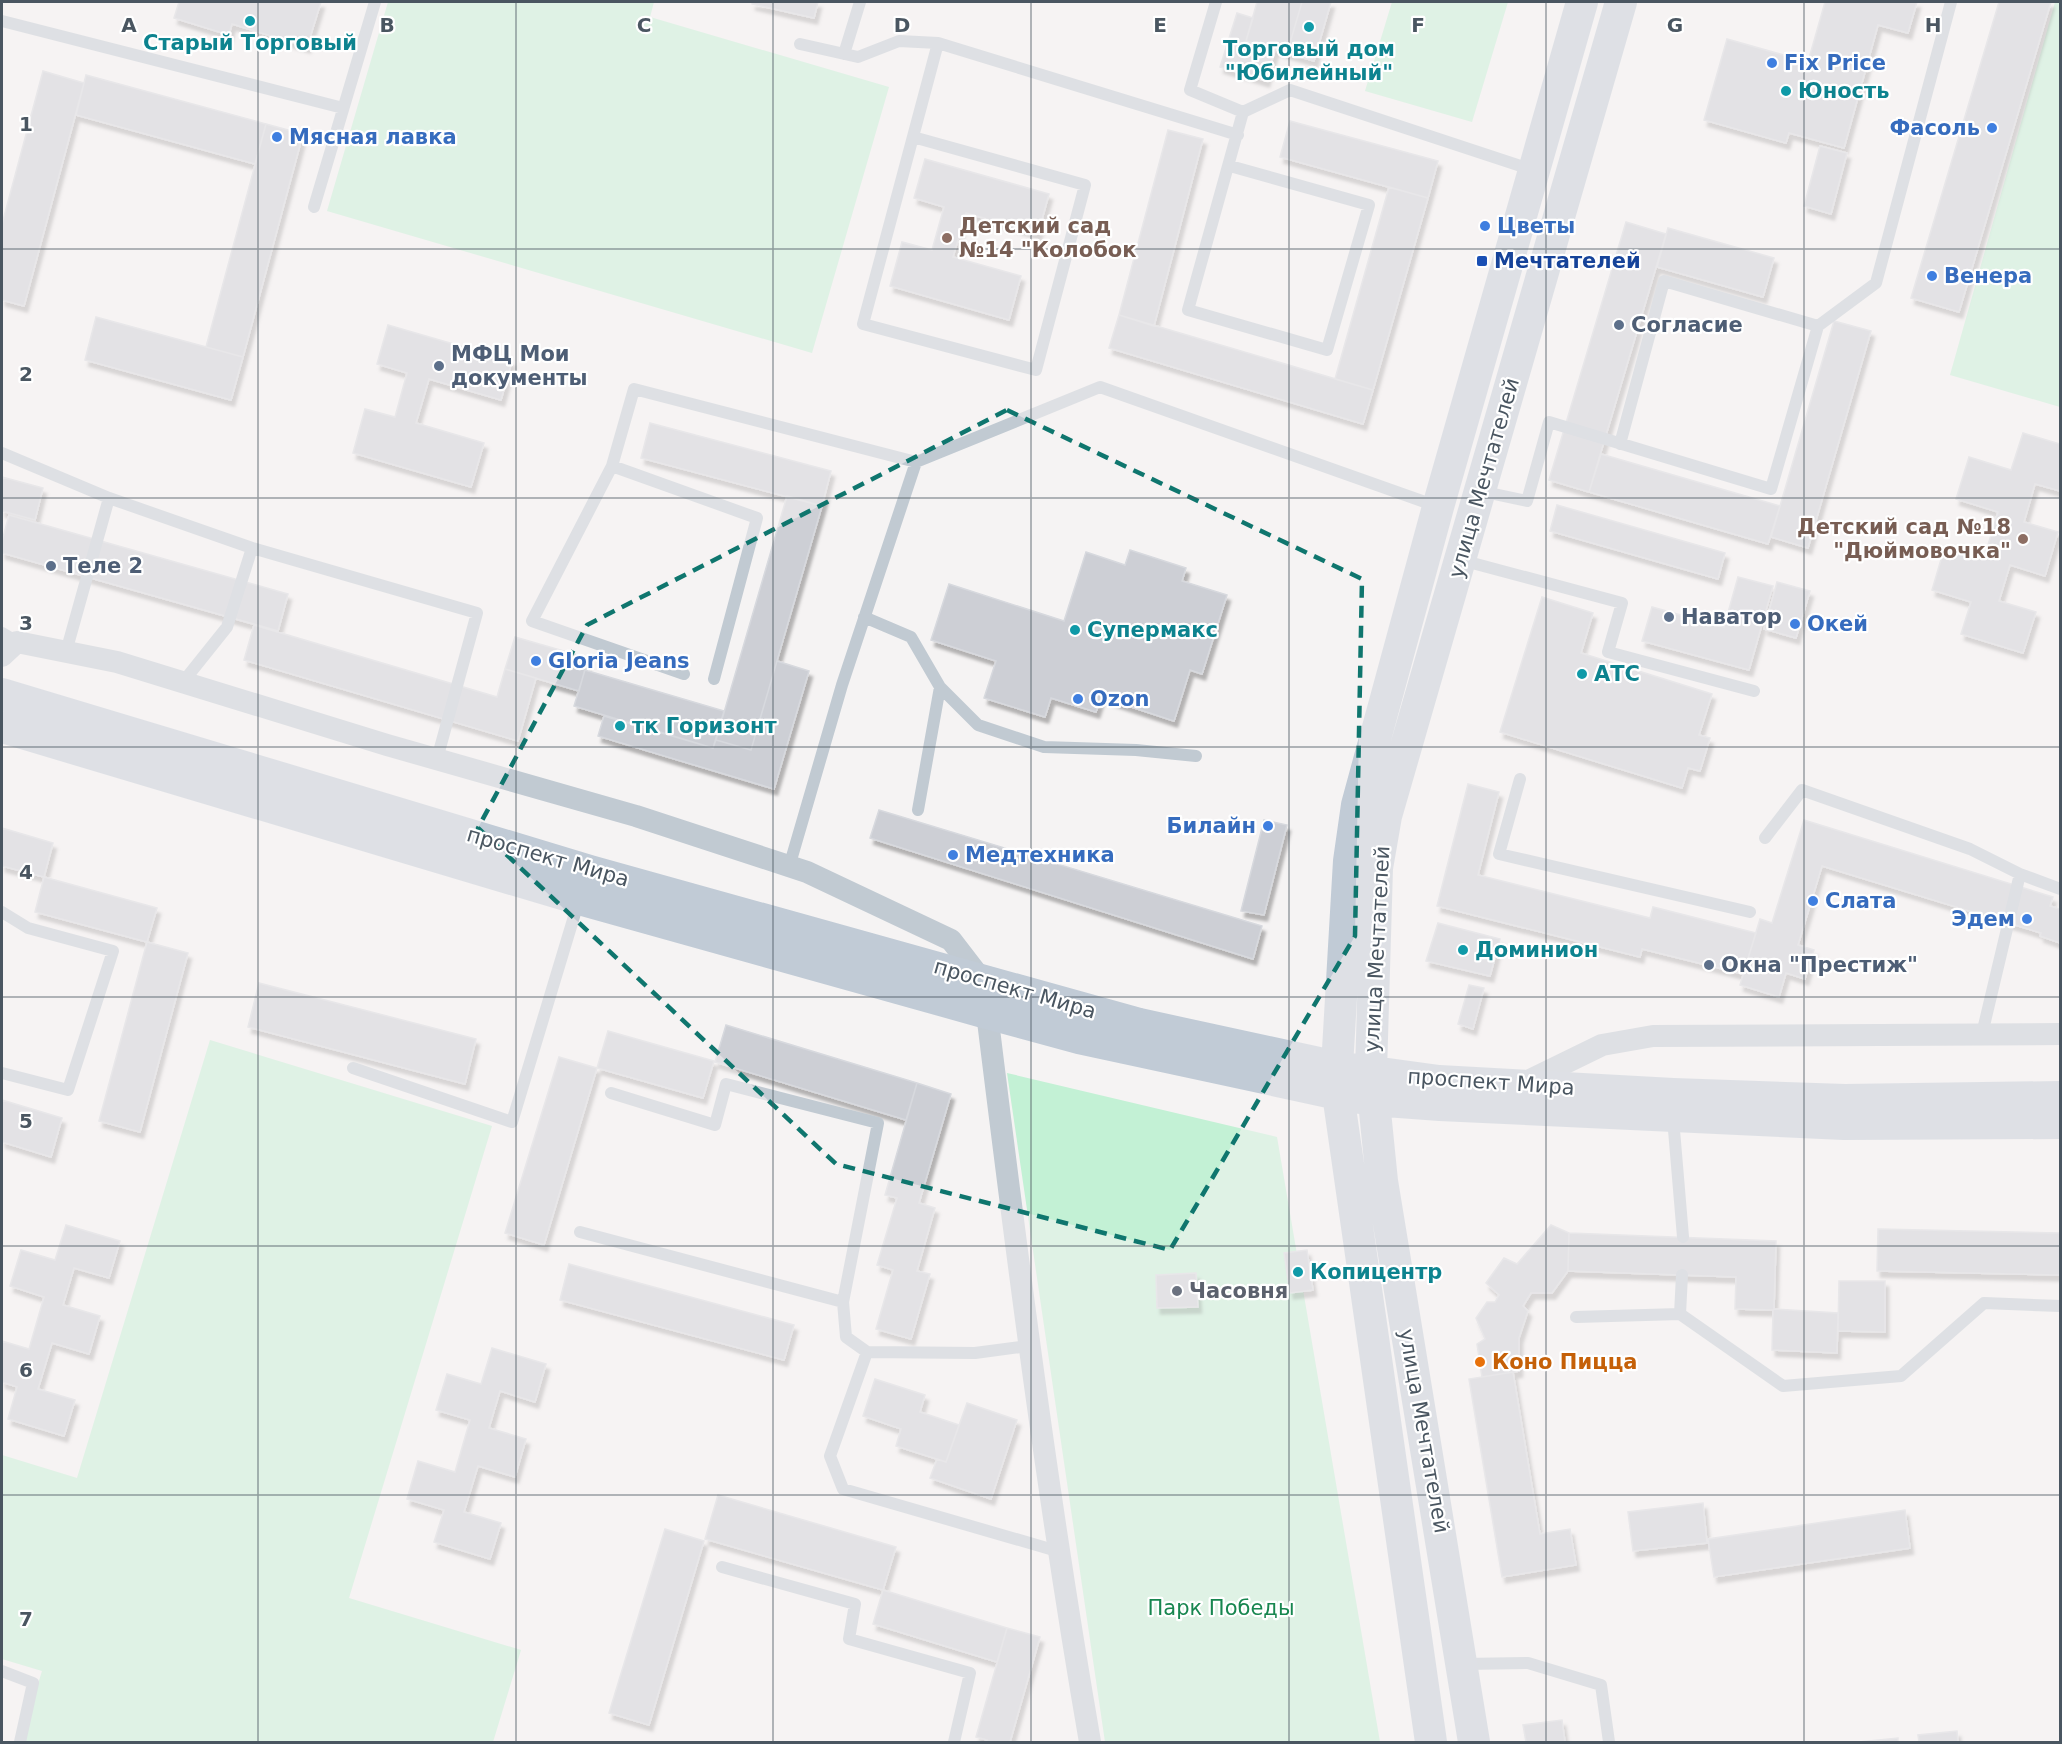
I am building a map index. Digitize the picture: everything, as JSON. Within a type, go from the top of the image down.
[{"type":"street","name":"улица Мечтателей","points":[[1431,1743],[1338,1080],[1349,861],[1358,805],[1437,507],[1582,2]]},
{"type":"street","name":"улица Мечтателей","points":[[1474,1743],[1463,1664],[1382,1181],[1371,1086],[1377,868],[1386,816],[1621,2]]},
{"type":"street","points":[[7,644],[117,662],[437,759],[636,816],[807,872],[951,940],[981,979]]},
{"type":"street","name":"проспект Мира","points":[[2,694],[590,871],[1338,1080]]},
{"type":"street","name":"проспект Мира","points":[[2,727],[579,899],[1079,1038],[1371,1086],[1673,1117],[1844,1124],[2061,1123]]},
{"type":"street","points":[[987,1013],[1028,1346],[1057,1551],[1090,1743]]},
{"type":"street","points":[[1519,1085],[1602,1045],[1653,1036],[2061,1034]]},
{"type":"street","name":"проспект Мира","points":[[1371,1086],[1439,1081],[1845,1100],[2061,1096]]},
{"type":"lane","points":[[314,207],[375,2]]},
{"type":"lane","points":[[844,54],[860,2]]},
{"type":"lane","points":[[1216,2],[1190,90],[1243,112],[1290,90],[1533,170]]},
{"type":"lane","points":[[1479,491],[1527,501],[1549,422],[1771,489],[1818,326],[1876,283],[1951,2]]},
{"type":"lane","points":[[2,21],[343,108]]},
{"type":"lane","points":[[800,44],[858,57],[899,41],[938,43],[1238,135]]},
{"type":"lane","points":[[913,137],[1084,185],[1036,370],[863,324],[938,43]]},
{"type":"lane","points":[[1230,166],[1369,205],[1327,350],[1188,310],[1230,166],[1243,112]]},
{"type":"lane","points":[[1620,444],[1664,281],[1818,326]]},
{"type":"lane","points":[[684,674],[532,621],[612,466],[634,389],[916,462],[1100,387],[1437,507]]},
{"type":"lane","points":[[2,453],[109,498],[252,548],[477,613],[437,759]]},
{"type":"lane","points":[[789,867],[864,618],[916,462]]},
{"type":"lane","points":[[612,466],[757,518],[714,679]]},
{"type":"lane","points":[[66,652],[109,498]]},
{"type":"lane","points":[[183,682],[227,627],[252,548]]},
{"type":"lane","points":[[1461,560],[1622,603],[1608,652],[1754,691]]},
{"type":"lane","points":[[864,618],[911,637],[940,687],[978,725],[1044,747],[1136,750],[1196,756]]},
{"type":"lane","points":[[918,810],[940,687]]},
{"type":"lane","points":[[1520,779],[1498,854],[1750,912]]},
{"type":"lane","points":[[1765,838],[1802,790],[1970,849],[2020,874],[2061,889]]},
{"type":"lane","points":[[1982,1034],[2020,874]]},
{"type":"lane","points":[[353,1068],[512,1122],[579,899]]},
{"type":"lane","points":[[2,912],[28,928],[113,951],[68,1090],[2,1073]]},
{"type":"lane","points":[[611,1093],[715,1125],[726,1084],[878,1123],[843,1302],[846,1337],[867,1352],[975,1353],[1028,1346]]},
{"type":"lane","points":[[1673,1117],[1683,1237]]},
{"type":"lane","points":[[580,1232],[843,1302]]},
{"type":"lane","points":[[1680,1314],[1682,1275]]},
{"type":"lane","points":[[1576,1317],[1680,1314],[1783,1386],[1901,1376],[1984,1303],[2061,1306]]},
{"type":"lane","points":[[867,1352],[830,1456],[843,1489],[1057,1551]]},
{"type":"lane","points":[[722,1567],[855,1604],[849,1639],[970,1674],[954,1743]]},
{"type":"lane","points":[[1463,1664],[1528,1663],[1601,1685],[1609,1743]]},
{"type":"lane","points":[[2,1671],[33,1683],[20,1743]]},
{"type":"highlighted area","points":[[1007,410],[1362,579],[1355,936],[1170,1250],[836,1164],[478,828],[587,625]]},
{"type":"green space","points":[[388,2],[654,2],[650,17],[889,87],[812,353],[327,211]]},
{"type":"green space","points":[[1392,2],[1508,2],[1472,122],[1365,91]]},
{"type":"green space","points":[[2055,2],[2060,2],[2060,407],[1950,375]]},
{"type":"green space","points":[[210,1040],[492,1126],[349,1598],[521,1650],[493,1742],[20,1742],[42,1671],[2,1659],[2,1455],[77,1478]]},
{"type":"green space","name":"Парк Победы","points":[[1007,1073],[1277,1137],[1380,1742],[1105,1742]]},
{"type":"building","name":"Старый Торговый","points":[[179,2],[321,2],[307,47],[232,24],[229,35],[174,18]]},
{"type":"building","points":[[752,2],[818,2],[814,18],[752,4]]},
{"type":"building","points":[[1257,2],[1302,2],[1287,53],[1246,41]]},
{"type":"building","name":"Торговый дом \"Юбилейный\"","points":[[1302,2],[1331,2],[1314,61],[1287,53]]},
{"type":"building","name":"Юность","points":[[1825,2],[1917,2],[1908,33],[1878,25],[1844,148],[1789,133],[1786,143],[1704,120],[1727,39],[1808,62]]},
{"type":"building","points":[[1999,2],[2051,2],[1959,312],[1911,298]]},
{"type":"building","points":[[1237,13],[1253,18],[1246,41],[1275,50],[1266,81],[1220,67]]},
{"type":"building","points":[[43,71],[84,83],[24,306],[2,300],[2,224]]},
{"type":"building","points":[[86,75],[266,124],[255,164],[76,115]]},
{"type":"building","points":[[1290,121],[1438,161],[1428,198],[1280,157]]},
{"type":"building","points":[[266,124],[303,134],[243,357],[206,347]]},
{"type":"building","points":[[1168,130],[1203,139],[1154,326],[1119,315]]},
{"type":"building","points":[[1820,146],[1847,153],[1831,214],[1804,206]]},
{"type":"building","name":"Детский сад №14 \"Колобок","points":[[925,159],[1049,194],[1038,234],[966,213],[953,257],[1021,276],[1009,320],[890,286],[902,242],[932,250],[944,207],[914,198]]},
{"type":"building","points":[[1389,187],[1428,198],[1373,390],[1335,379]]},
{"type":"building","points":[[1626,222],[1666,234],[1589,492],[1549,480]]},
{"type":"building","points":[[1668,228],[1774,258],[1763,297],[1657,267]]},
{"type":"building","points":[[1119,315],[1373,390],[1363,424],[1109,348]]},
{"type":"building","points":[[96,317],[243,357],[231,400],[85,360]]},
{"type":"building","points":[[1834,321],[1871,331],[1808,548],[1771,537]]},
{"type":"building","points":[[388,325],[512,361],[501,400],[429,379],[416,423],[484,443],[471,487],[353,453],[365,409],[395,417],[407,373],[377,364]]},
{"type":"building","points":[[650,423],[831,471],[822,506],[641,458]]},
{"type":"building","name":"Детский сад №18 \"Дюймовочка\"","points":[[2023,433],[2060,444],[2060,491],[2035,484],[2024,522],[2058,532],[2045,576],[2010,565],[1999,601],[2036,612],[2023,653],[1961,634],[1971,602],[1932,590],[1945,546],[1984,558],[1998,512],[1956,499],[1969,457],[2011,470]]},
{"type":"building","points":[[1601,454],[1780,506],[1768,544],[1589,492]]},
{"type":"building","points":[[2,477],[43,488],[35,520],[2,511]]},
{"type":"building","points":[[787,496],[822,506],[751,750],[716,740]]},
{"type":"building","points":[[1557,505],[1725,553],[1718,579],[1550,531]]},
{"type":"building","points":[[9,515],[288,594],[278,631],[2,553],[2,541]]},
{"type":"building","name":"Супермакс","points":[[1130,550],[1186,568],[1182,581],[1227,595],[1202,674],[1190,670],[1174,721],[1101,697],[1096,712],[1051,698],[1045,717],[984,698],[996,661],[931,640],[949,584],[1064,621],[1086,552],[1125,565]]},
{"type":"building","name":"Наватор","points":[[1738,577],[1773,586],[1749,670],[1642,641],[1652,607],[1724,627]]},
{"type":"building","points":[[1777,582],[1810,591],[1796,638],[1764,629]]},
{"type":"building","name":"АТС","points":[[1542,597],[1593,613],[1581,653],[1712,694],[1699,735],[1710,738],[1700,771],[1688,768],[1682,788],[1500,732]]},
{"type":"building","points":[[254,625],[497,697],[505,669],[536,678],[518,741],[244,660]]},
{"type":"building","points":[[515,637],[588,658],[579,691],[505,669]]},
{"type":"building","name":"тк Горизонт","points":[[777,661],[809,671],[774,789],[598,736],[604,716],[713,748],[716,740],[751,750]]},
{"type":"building","points":[[585,670],[724,711],[713,748],[574,706]]},
{"type":"building","points":[[1468,784],[1499,792],[1478,875],[1650,918],[1653,907],[1756,933],[1743,974],[1642,949],[1640,957],[1437,906]]},
{"type":"building","points":[[879,810],[1262,926],[1253,959],[870,838]]},
{"type":"building","points":[[1264,820],[1287,825],[1264,915],[1241,911]]},
{"type":"building","points":[[1804,820],[2053,897],[2050,906],[2060,909],[2060,943],[2040,936],[2041,933],[1822,866],[1798,945],[1814,950],[1805,979],[1786,973],[1779,997],[1740,985],[1760,919],[1772,923]]},
{"type":"building","points":[[2,828],[53,843],[44,877],[2,866]]},
{"type":"building","points":[[44,877],[157,908],[147,942],[35,912]]},
{"type":"building","name":"Доминион","points":[[1438,923],[1500,939],[1490,976],[1426,961]]},
{"type":"building","points":[[147,942],[188,953],[140,1132],[99,1121]]},
{"type":"building","points":[[259,983],[476,1039],[465,1084],[248,1027]]},
{"type":"building","points":[[1469,985],[1484,988],[1473,1029],[1458,1024]]},
{"type":"building","points":[[726,1025],[917,1083],[906,1120],[715,1062]]},
{"type":"building","points":[[608,1031],[714,1061],[703,1098],[597,1068]]},
{"type":"building","points":[[559,1057],[597,1068],[544,1245],[505,1233]]},
{"type":"building","points":[[917,1083],[951,1094],[919,1203],[935,1208],[917,1271],[930,1274],[911,1339],[876,1329],[893,1270],[877,1265],[897,1198],[885,1195]]},
{"type":"building","points":[[2,1100],[62,1118],[51,1157],[2,1142]]},
{"type":"building","points":[[66,1225],[120,1241],[109,1278],[74,1268],[63,1305],[100,1316],[89,1354],[52,1343],[38,1389],[75,1400],[64,1436],[8,1419],[17,1387],[2,1382],[2,1341],[29,1349],[44,1297],[10,1286],[21,1250],[55,1260]]},
{"type":"building","points":[[1551,1225],[1569,1233],[1568,1271],[1552,1293],[1531,1293],[1523,1306],[1528,1311],[1519,1338],[1519,1371],[1482,1377],[1477,1344],[1485,1339],[1476,1318],[1487,1302],[1495,1302],[1499,1295],[1486,1283],[1504,1258],[1517,1264]]},
{"type":"building","points":[[1878,1229],[2060,1233],[2060,1275],[1877,1271]]},
{"type":"building","points":[[1569,1233],[1776,1241],[1774,1309],[1838,1313],[1837,1353],[1772,1350],[1773,1310],[1735,1309],[1736,1277],[1568,1271]]},
{"type":"building","name":"Копицентр","points":[[1307,1250],[1313,1290],[1290,1293],[1284,1253]]},
{"type":"building","points":[[569,1264],[794,1325],[784,1360],[560,1300]]},
{"type":"building","name":"Часовня","points":[[1196,1273],[1198,1307],[1157,1308],[1156,1275]]},
{"type":"building","points":[[1839,1281],[1885,1281],[1885,1332],[1838,1331]]},
{"type":"building","points":[[492,1348],[546,1364],[535,1402],[500,1391],[489,1428],[526,1439],[515,1477],[478,1466],[464,1512],[501,1523],[490,1559],[434,1542],[444,1510],[407,1499],[418,1461],[455,1472],[470,1420],[436,1410],[447,1374],[481,1384]]},
{"type":"building","points":[[1513,1372],[1540,1534],[1570,1529],[1576,1565],[1502,1577],[1469,1379]]},
{"type":"building","points":[[875,1379],[925,1395],[920,1412],[959,1425],[946,1462],[896,1446],[901,1429],[863,1416]]},
{"type":"building","points":[[967,1403],[1017,1420],[991,1499],[930,1478],[937,1459],[946,1462]]},
{"type":"building","points":[[718,1495],[896,1547],[883,1590],[705,1539]]},
{"type":"building","points":[[1703,1503],[1707,1543],[1633,1551],[1628,1512]]},
{"type":"building","points":[[1905,1510],[1910,1548],[1714,1577],[1708,1539]]},
{"type":"building","points":[[665,1529],[704,1541],[649,1725],[609,1713]]},
{"type":"building","points":[[883,1590],[1007,1628],[997,1662],[873,1624]]},
{"type":"building","points":[[1007,1628],[1040,1637],[1010,1742],[986,1742],[987,1740],[976,1737]]},
{"type":"building","points":[[1562,1720],[1565,1742],[1526,1742],[1523,1725]]},
{"type":"building","points":[[1957,1731],[1958,1742],[1919,1742],[1918,1735]]},
{"type":"building","points":[[1898,1738],[1898,1742],[1859,1742]]},
{"type":"place","name":"Старый Торговый","points":[[250,21]]},
{"type":"place","name":"Торговый дом \"Юбилейный\"","points":[[1309,27]]},
{"type":"place","name":"Fix Price","points":[[1772,63]]},
{"type":"place","name":"Юность","points":[[1786,91]]},
{"type":"place","name":"Фасоль","points":[[1992,128]]},
{"type":"place","name":"Мясная лавка","points":[[277,137]]},
{"type":"place","name":"Цветы","points":[[1485,226]]},
{"type":"place","name":"Детский сад №14 \"Колобок","points":[[947,238]]},
{"type":"place","name":"Мечтателей","points":[[1482,261]]},
{"type":"place","name":"Венера","points":[[1932,276]]},
{"type":"place","name":"Согласие","points":[[1619,325]]},
{"type":"place","name":"МФЦ Мои документы","points":[[439,366]]},
{"type":"place","name":"Детский сад №18 \"Дюймовочка\"","points":[[2023,539]]},
{"type":"place","name":"Теле 2","points":[[51,566]]},
{"type":"place","name":"Наватор","points":[[1669,617]]},
{"type":"place","name":"Окей","points":[[1795,624]]},
{"type":"place","name":"Супермакс","points":[[1075,630]]},
{"type":"place","name":"Gloria Jeans","points":[[536,661]]},
{"type":"place","name":"АТС","points":[[1582,674]]},
{"type":"place","name":"Ozon","points":[[1078,699]]},
{"type":"place","name":"тк Горизонт","points":[[620,726]]},
{"type":"place","name":"Билайн","points":[[1268,826]]},
{"type":"place","name":"Медтехника","points":[[953,855]]},
{"type":"place","name":"Слата","points":[[1813,901]]},
{"type":"place","name":"Эдем","points":[[2027,919]]},
{"type":"place","name":"Доминион","points":[[1463,950]]},
{"type":"place","name":"Окна \"Престиж\"","points":[[1709,965]]},
{"type":"place","name":"Копицентр","points":[[1298,1272]]},
{"type":"place","name":"Часовня","points":[[1177,1291]]},
{"type":"place","name":"Коно Пицца","points":[[1480,1362]]}]
